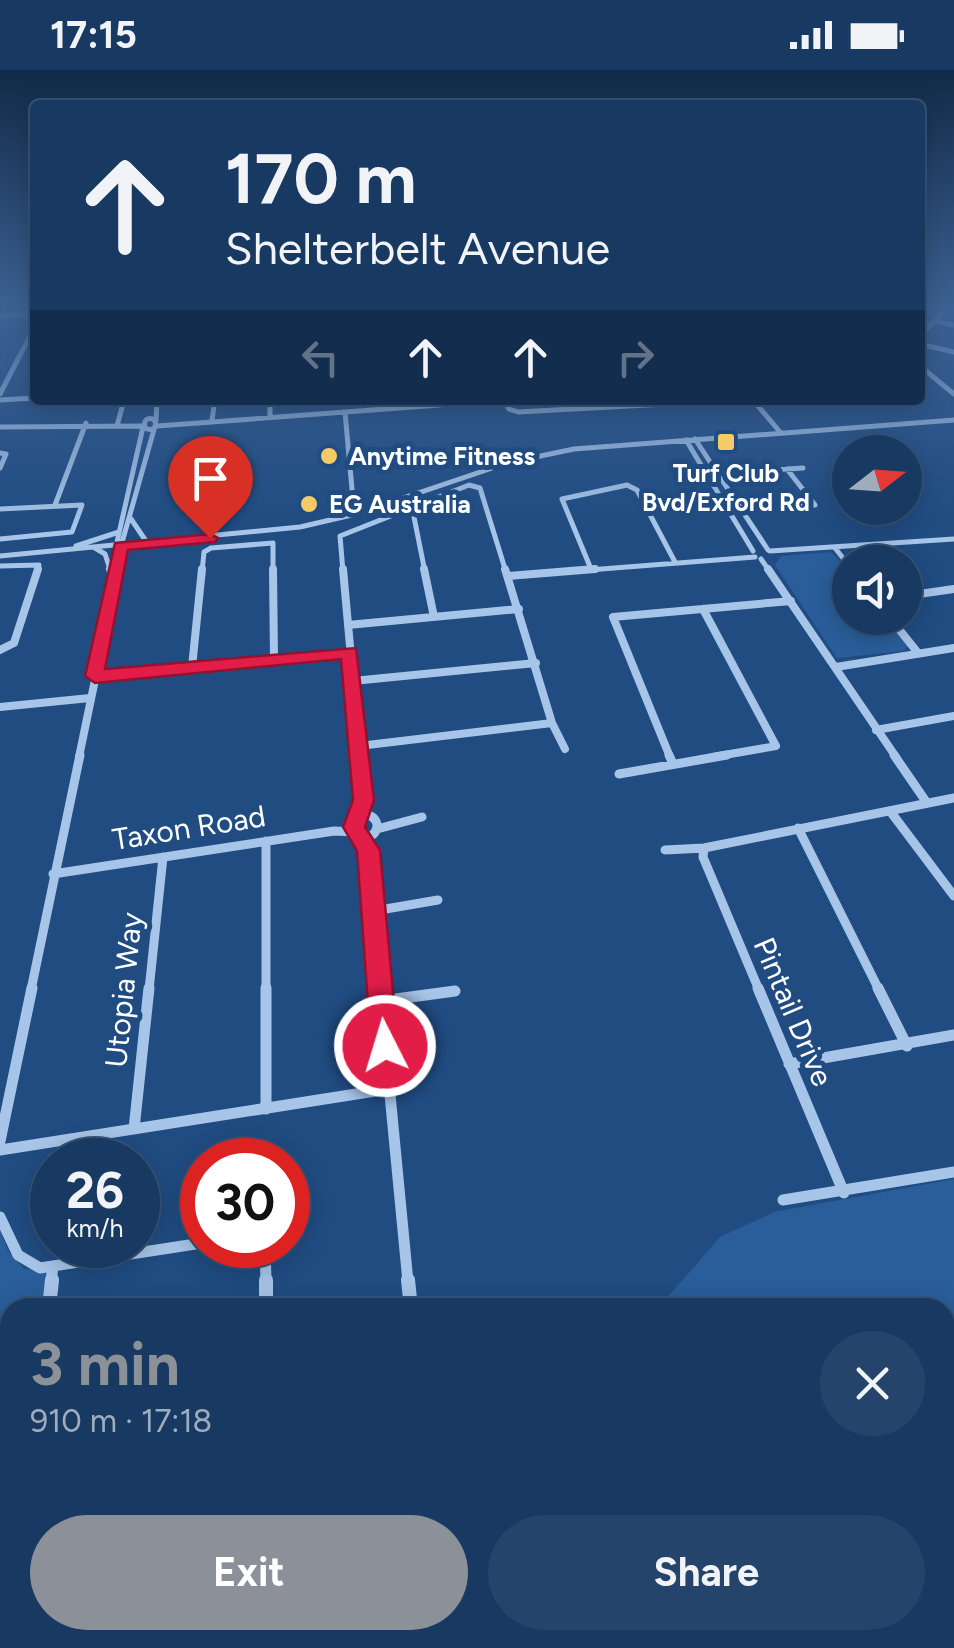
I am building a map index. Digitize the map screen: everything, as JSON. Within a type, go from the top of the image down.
[{"type":"street","points":[[935,379],[954,394]]},
{"type":"street","points":[[941,384],[954,383]]},
{"type":"street","points":[[0,397],[30,398]]},
{"type":"street","points":[[120,425],[123,405]]},
{"type":"street","points":[[0,1140],[6,1082],[121,546],[156,424],[156,405]]},
{"type":"street","points":[[212,420],[214,405]]},
{"type":"street","points":[[270,405],[270,416]]},
{"type":"street","points":[[0,428],[156,424],[440,405]]},
{"type":"street","points":[[507,405],[518,412],[648,405]]},
{"type":"street","points":[[757,405],[780,432]]},
{"type":"street","points":[[121,546],[119,532],[144,424],[154,412]]},
{"type":"street","points":[[345,412],[353,500],[367,511]]},
{"type":"street","points":[[0,556],[262,533],[367,511],[540,455],[954,420]]},
{"type":"street","points":[[55,505],[86,423]]},
{"type":"street","points":[[686,440],[927,803]]},
{"type":"street","points":[[695,440],[744,512],[763,556]]},
{"type":"street","points":[[0,453],[6,454],[0,468]]},
{"type":"street","points":[[772,470],[803,468]]},
{"type":"street","points":[[732,512],[815,506],[787,469]]},
{"type":"street","points":[[368,850],[375,824],[364,800],[340,536],[476,486],[536,663],[552,723],[565,749]]},
{"type":"street","points":[[591,569],[562,499],[627,486],[637,490],[675,562]]},
{"type":"street","points":[[0,509],[82,505],[74,531],[0,540]]},
{"type":"street","points":[[412,507],[434,617]]},
{"type":"street","points":[[131,519],[148,544]]},
{"type":"street","points":[[54,552],[119,532]]},
{"type":"street","points":[[875,545],[954,539]]},
{"type":"street","points":[[192,667],[204,552],[208,548],[273,543],[274,659]]},
{"type":"street","points":[[95,548],[105,554],[116,582]]},
{"type":"street","points":[[508,576],[832,548]]},
{"type":"street","points":[[0,566],[39,565],[14,643],[0,650]]},
{"type":"street","points":[[922,594],[954,589]]},
{"type":"street","points":[[673,764],[613,617],[791,601]]},
{"type":"street","points":[[619,774],[776,746],[703,609]]},
{"type":"street","points":[[348,625],[519,610]]},
{"type":"street","points":[[903,635],[918,654]]},
{"type":"street","points":[[836,667],[954,648]]},
{"type":"street","points":[[95,676],[350,652]]},
{"type":"street","points":[[353,681],[536,663]]},
{"type":"street","points":[[0,707],[90,698]]},
{"type":"street","points":[[876,730],[954,716]]},
{"type":"street","points":[[358,746],[552,723]]},
{"type":"street","points":[[665,850],[704,848],[954,798]]},
{"type":"street","points":[[364,800],[357,827],[368,850],[410,1298]]},
{"type":"street","points":[[890,811],[954,896]]},
{"type":"street","points":[[357,827],[422,817]]},
{"type":"street","points":[[357,827],[375,824]]},
{"type":"street","name":"Taxon Road","points":[[53,874],[357,827]]},
{"type":"street","points":[[798,828],[907,1046]]},
{"type":"street","points":[[266,841],[266,1109]]},
{"type":"street","name":"Pintail Drive","points":[[704,848],[703,857],[728,922],[844,1194]]},
{"type":"street","name":"Utopia Way","points":[[134,1129],[163,857]]},
{"type":"street","points":[[374,911],[438,900]]},
{"type":"street","points":[[381,1001],[455,990]]},
{"type":"street","points":[[790,1064],[954,1035]]},
{"type":"street","points":[[0,1150],[388,1089]]},
{"type":"street","points":[[783,1200],[844,1194],[954,1172]]},
{"type":"street","points":[[0,1217],[12,1248],[30,1265]]},
{"type":"street","points":[[50,1298],[53,1268]]},
{"type":"street","points":[[266,1268],[266,1298]]},
{"type":"shaded area","points":[[832,553],[832,635],[899,635],[908,646],[904,651],[837,658],[775,565],[781,556]]},
{"type":"shaded area","points":[[954,1179],[954,1298],[667,1298],[720,1237],[774,1212]]},
{"type":"shaded area","points":[[0,1230],[8,1251],[24,1269],[49,1270],[46,1298],[0,1298]]},
{"type":"building","points":[[302,494],[314,494],[314,503],[302,504]]},
{"type":"place","name":"Turf Club Bvd/Exford Rd","points":[[726,442]]},
{"type":"place","name":"Anytime Fitness","points":[[329,456]]},
{"type":"place","name":"EG Australia","points":[[309,504]]},
{"type":"route","points":[[210,538],[121,546],[95,676],[350,652],[364,800],[354,830],[368,850],[385,1046]]}]
